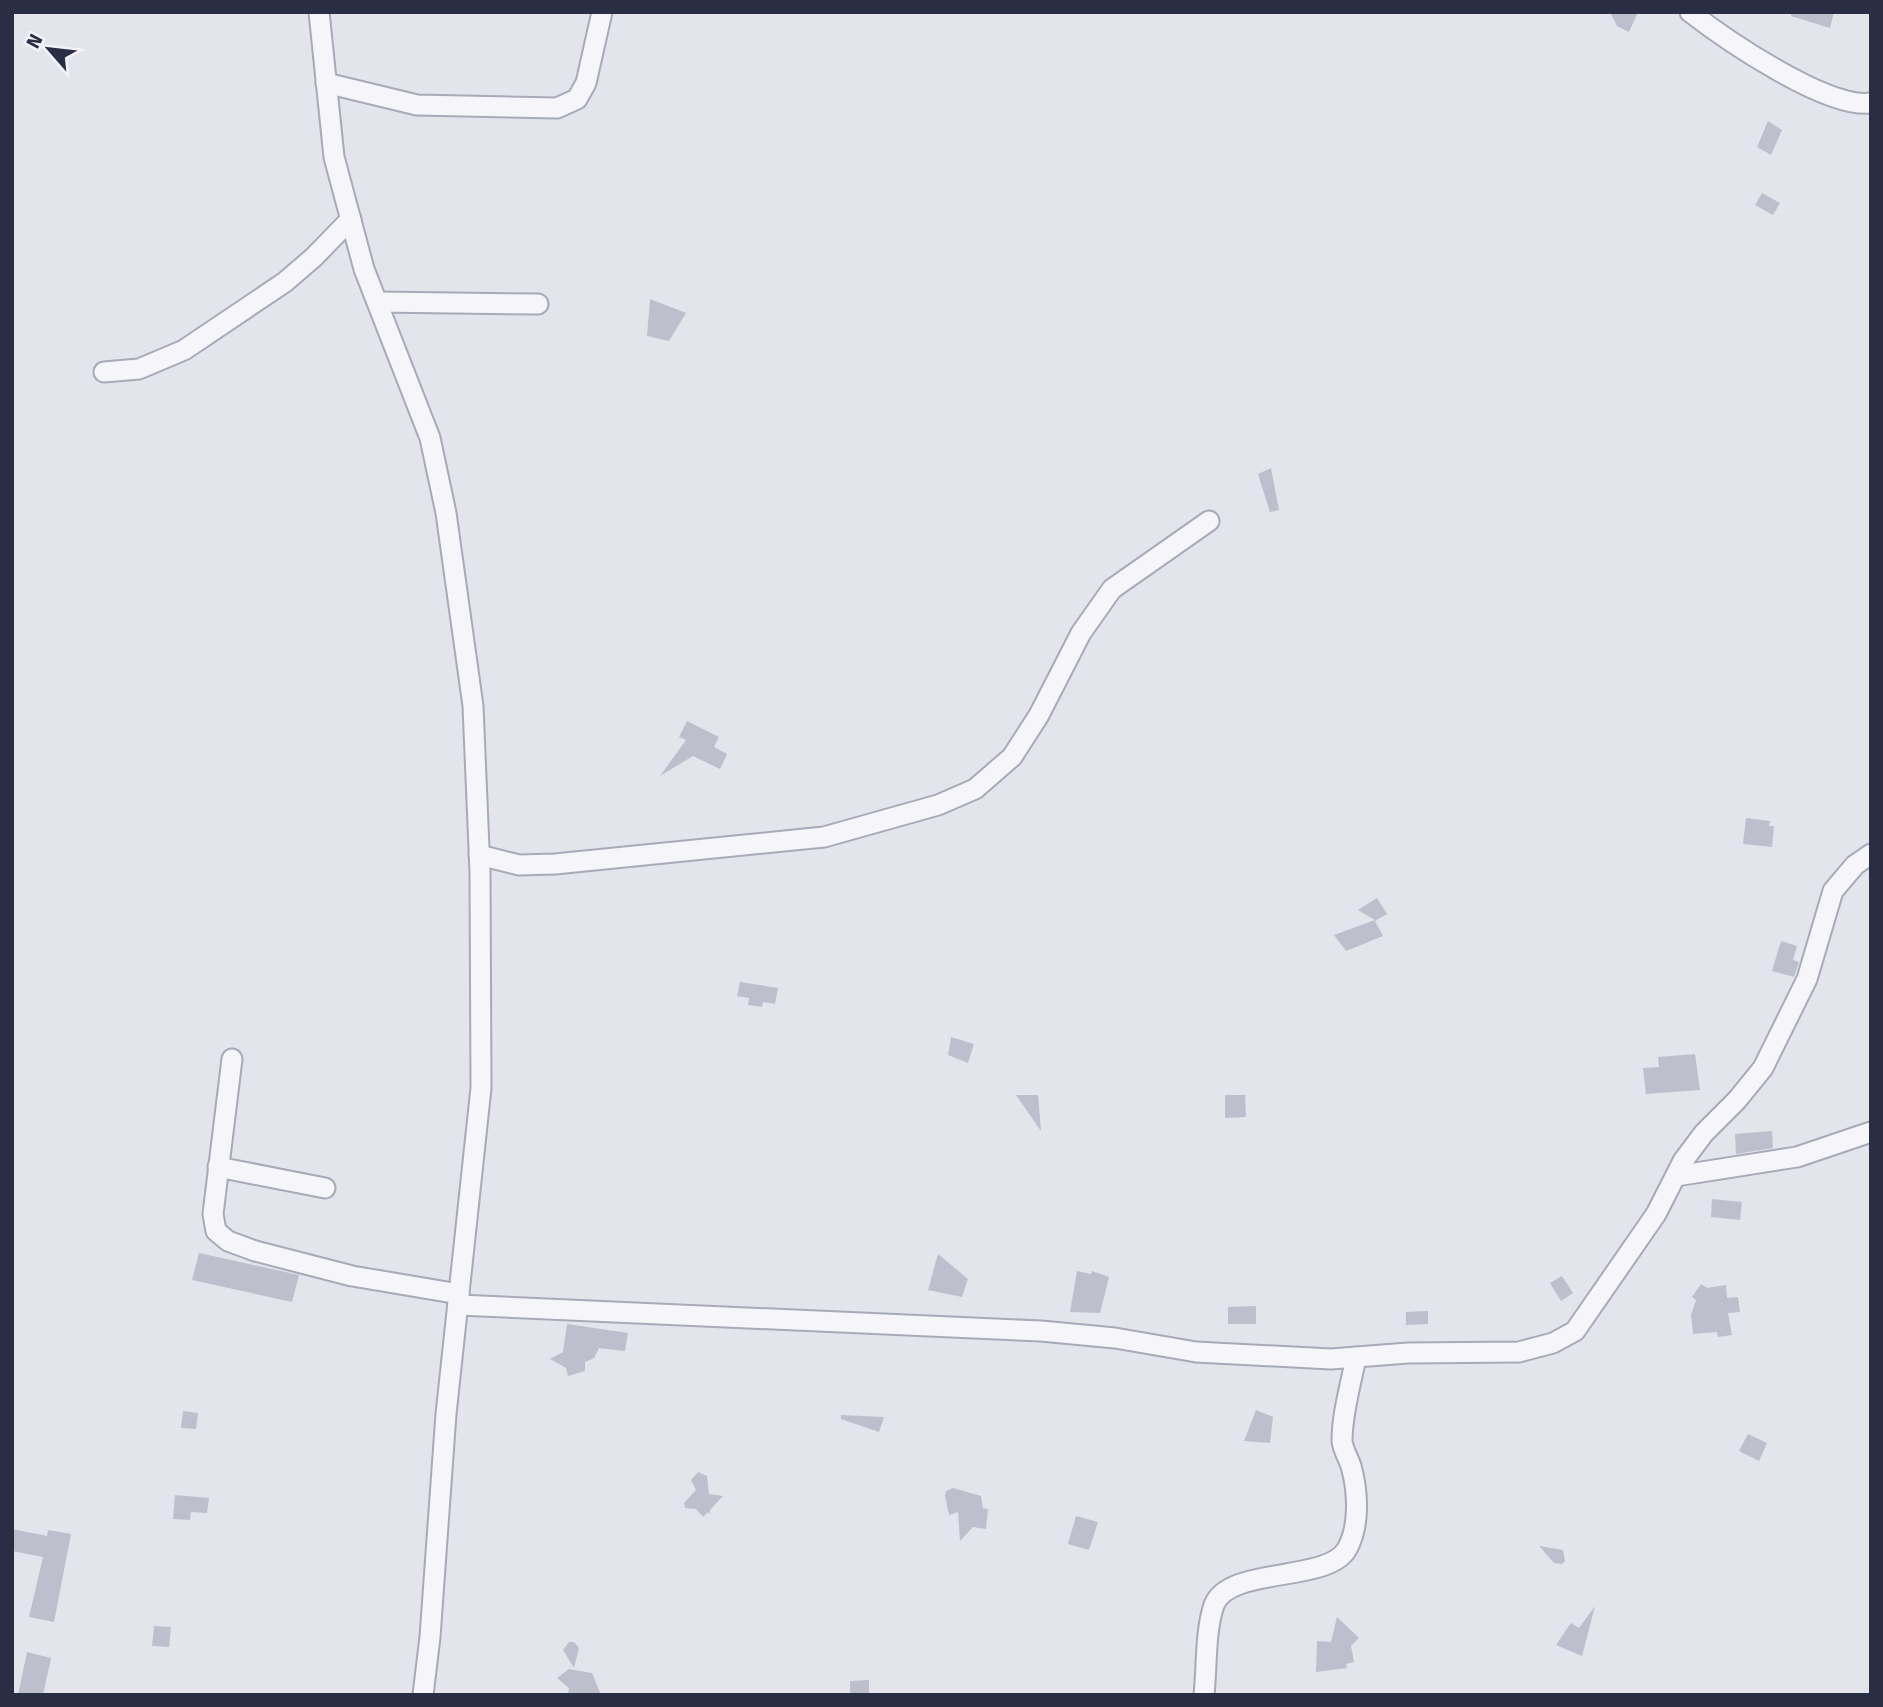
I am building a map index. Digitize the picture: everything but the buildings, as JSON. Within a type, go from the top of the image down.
[{"type":"street","points":[[319,12],[334,157],[377,302],[430,438],[446,513],[473,706],[479,855],[481,1087],[423,1695]]},
{"type":"street","points":[[327,83],[416,105],[557,108],[577,99],[586,83],[601,12]]},
{"type":"street","points":[[1690,12],[1718,34],[1795,79],[1848,103],[1871,103]]},
{"type":"street","points":[[104,372],[139,369],[184,350],[285,282],[351,219]]},
{"type":"street","points":[[377,302],[538,304]]},
{"type":"street","points":[[479,855],[519,865],[555,864],[824,837],[938,805],[975,789],[1012,757],[1039,715],[1081,633],[1112,589],[1209,521]]},
{"type":"street","points":[[232,1059],[213,1214],[216,1231],[228,1241],[352,1276],[459,1300],[1029,1330],[1115,1338],[1196,1352],[1331,1359],[1519,1352],[1553,1343],[1575,1331],[1656,1214],[1676,1176],[1704,1133],[1737,1100],[1763,1068],[1807,979],[1833,891],[1855,865],[1871,854]]},
{"type":"street","points":[[1676,1176],[1797,1157],[1871,1132]]},
{"type":"street","points":[[218,1167],[325,1188]]},
{"type":"street","points":[[1204,1695],[1214,1604],[1223,1591],[1242,1583],[1318,1566],[1340,1558],[1347,1549],[1357,1509],[1351,1466],[1342,1446],[1342,1424],[1356,1357]]}]
